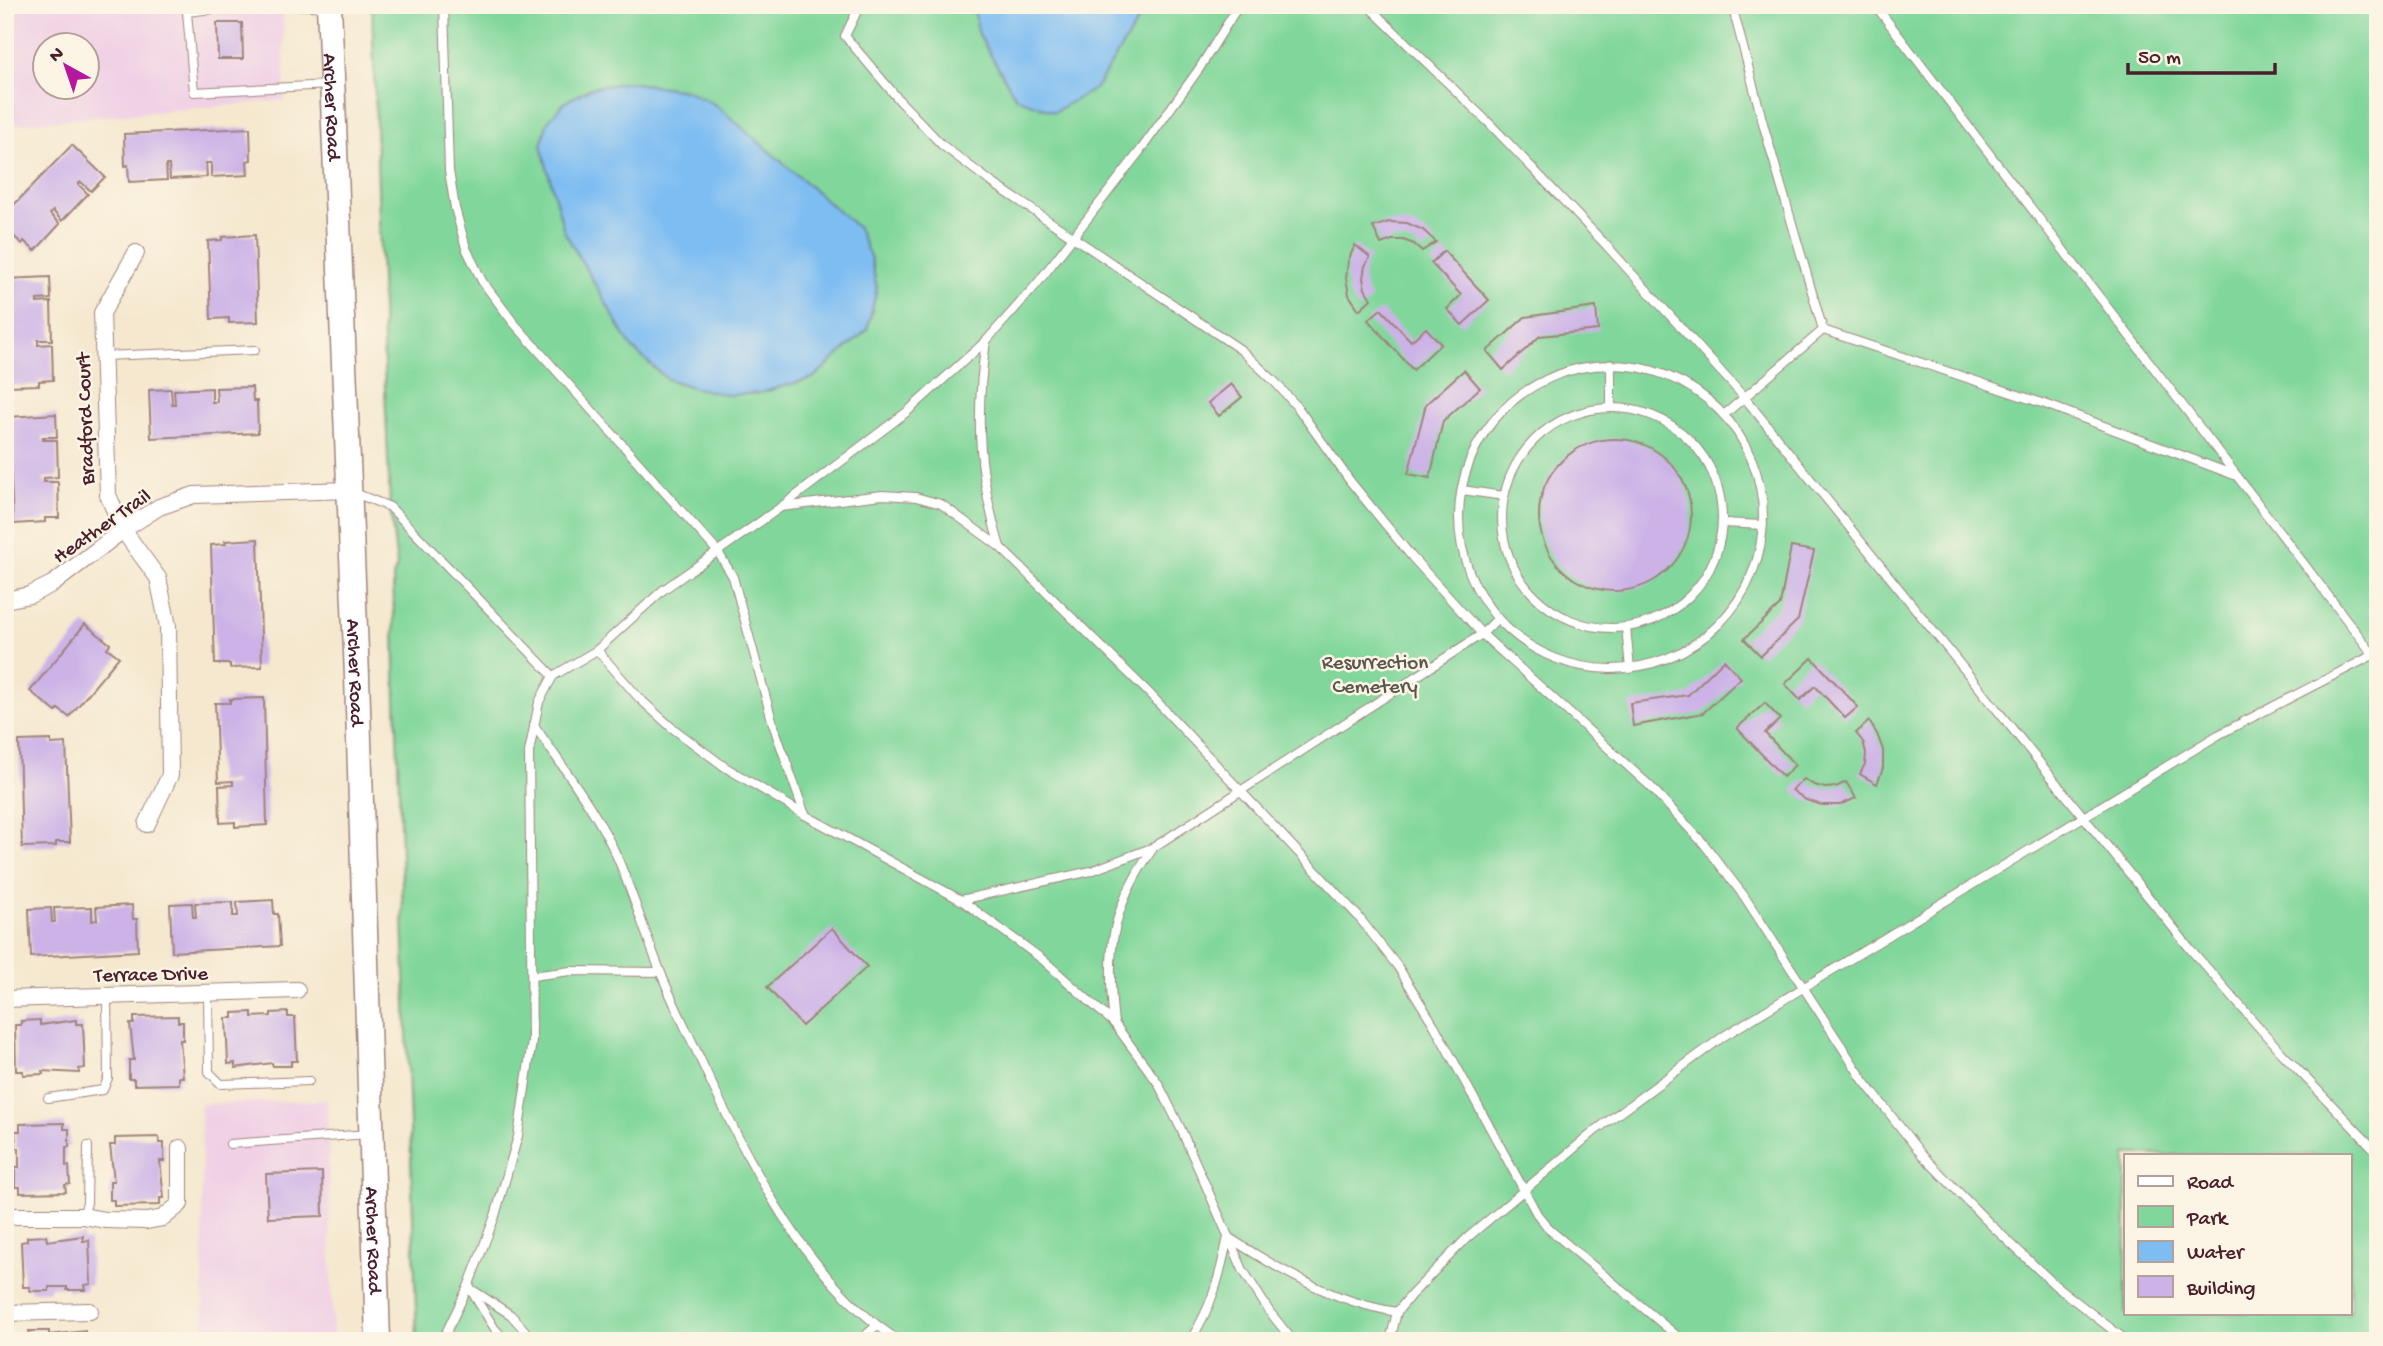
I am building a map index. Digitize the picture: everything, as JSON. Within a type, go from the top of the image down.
[{"type":"main road","name":"Archer Road","points":[[329,6],[350,490],[378,1341]]},
{"type":"street","name":"Bradford Court","points":[[136,253],[102,313],[107,495],[123,530],[158,578],[168,625],[170,775],[147,824]]},
{"type":"street","name":"Heather Trail","points":[[5,600],[30,595],[54,583],[123,530],[159,507],[194,495],[350,490]]},
{"type":"street","name":"Terrace Drive","points":[[5,999],[297,990]]},
{"type":"street","points":[[5,1216],[83,1216],[105,1220],[147,1221],[163,1218],[180,1205],[180,1148]]},
{"type":"street","points":[[5,1313],[90,1311]]},
{"type":"lane","points":[[247,5],[187,12],[194,92],[332,84]]},
{"type":"lane","points":[[294,5],[329,6]]},
{"type":"lane","points":[[444,5],[449,171],[455,208],[466,248],[482,281],[513,322],[718,552],[733,577],[773,724],[806,815]]},
{"type":"lane","points":[[860,5],[845,36],[900,102],[942,145],[991,182],[1241,350],[1275,382],[1298,408],[1350,481],[1404,548],[1482,634],[1650,786],[1704,844],[1744,896],[1864,1081],[1922,1155],[2056,1286],[2127,1341]]},
{"type":"lane","points":[[442,1341],[468,1287],[495,1216],[517,1136],[533,1041],[529,752],[539,702],[553,677],[597,649],[663,590],[781,507],[908,411],[986,341],[1074,236],[1192,80],[1239,5]]},
{"type":"lane","points":[[1367,5],[1491,125],[1578,215],[1744,397],[2192,951],[2279,1050],[2378,1153]]},
{"type":"lane","points":[[1732,5],[1823,330]]},
{"type":"lane","points":[[1390,1341],[1397,1312],[1410,1295],[1467,1238],[1596,1130],[1713,1044],[2218,735],[2375,658],[1875,5]]},
{"type":"lane","points":[[1725,414],[1823,330]]},
{"type":"lane","points":[[1823,330],[2045,404],[2237,476]]},
{"type":"lane","points":[[986,341],[978,417],[987,503],[1000,547]]},
{"type":"lane","points":[[103,356],[255,351]]},
{"type":"lane","points":[[1611,364],[1611,407]]},
{"type":"lane","points":[[1611,364],[1643,367],[1673,377],[1701,393],[1725,414],[1746,444],[1760,478],[1765,515],[1760,552],[1747,587],[1727,617],[1699,642],[1666,660],[1630,669],[1593,669],[1557,660],[1524,643],[1497,619],[1478,593],[1465,564],[1459,533],[1459,501],[1466,470],[1479,440],[1498,415],[1522,393],[1549,377],[1580,367],[1611,364]]},
{"type":"lane","points":[[1611,407],[1640,410],[1658,417],[1689,438],[1702,452],[1715,477],[1722,504],[1723,523],[1715,559],[1695,591],[1666,614],[1649,622],[1626,627],[1593,627],[1576,622],[1543,604],[1529,592],[1511,563],[1505,547],[1502,521],[1504,496],[1515,464],[1536,437],[1566,417],[1584,410],[1611,407]]},
{"type":"lane","points":[[350,490],[390,507],[553,677]]},
{"type":"lane","points":[[1462,490],[1504,496]]},
{"type":"lane","points":[[781,507],[882,495],[916,497],[941,504],[1000,547],[1149,693],[1357,915],[1398,967],[1434,1025],[1537,1214],[1550,1230],[1683,1341]]},
{"type":"lane","points":[[1723,523],[1763,525]]},
{"type":"lane","points":[[961,900],[1091,871],[1154,848],[1482,634],[1497,619]]},
{"type":"lane","points":[[1626,627],[1630,669]]},
{"type":"lane","points":[[597,649],[639,698],[671,727],[725,767],[961,900],[1042,959],[1114,1023],[1158,1083],[1243,1270],[1269,1311],[1293,1341]]},
{"type":"lane","points":[[534,725],[584,798],[617,858],[660,972],[736,1135],[765,1189],[800,1241],[846,1298],[876,1326],[900,1341]]},
{"type":"lane","points":[[1114,1023],[1110,960],[1114,931],[1121,903],[1133,877],[1154,848]]},
{"type":"lane","points":[[532,976],[570,971],[660,972]]},
{"type":"lane","points":[[48,1098],[103,1090],[107,1078],[107,994]]},
{"type":"lane","points":[[208,994],[209,1072],[221,1084],[309,1082]]},
{"type":"lane","points":[[230,1144],[372,1134]]},
{"type":"lane","points":[[83,1216],[87,1203],[88,1146]]},
{"type":"lane","points":[[1228,1237],[1280,1270],[1312,1286],[1371,1308],[1397,1312]]},
{"type":"lane","points":[[1190,1341],[1207,1313],[1218,1283],[1228,1237]]},
{"type":"lane","points":[[468,1287],[506,1341]]},
{"type":"lane","points":[[468,1287],[511,1315],[534,1341]]},
{"type":"lane","points":[[859,1341],[876,1326]]},
{"type":"shaded area","points":[[5,5],[283,5],[285,100],[5,125]]},
{"type":"shaded area","points":[[327,1100],[333,1341],[204,1341],[201,1104]]},
{"type":"green space","name":"Resurrection Cemetery","points":[[372,5],[2378,5],[2378,1341],[417,1341],[395,670],[393,577],[397,566],[390,507]]},
{"type":"water","points":[[973,5],[1148,5],[1096,88],[1054,112],[1016,98],[979,35]]},
{"type":"water","points":[[629,82],[686,90],[716,105],[858,228],[871,259],[877,289],[867,330],[813,378],[760,393],[729,395],[667,379],[632,348],[564,231],[541,145],[548,121],[565,102],[591,88]]},
{"type":"building","points":[[217,23],[242,23],[243,59],[218,59]]},
{"type":"building","points":[[250,128],[251,160],[247,161],[248,175],[211,177],[211,163],[206,163],[207,177],[170,179],[169,165],[166,165],[167,180],[129,182],[128,165],[125,166],[124,134]]},
{"type":"building","points":[[72,145],[105,177],[91,191],[81,182],[78,184],[88,194],[62,221],[53,211],[50,214],[60,224],[35,251],[24,241],[22,244],[5,228],[5,214]]},
{"type":"building","points":[[1389,222],[1407,223],[1423,230],[1436,242],[1422,251],[1403,240],[1381,244],[1373,227]]},
{"type":"building","points":[[255,235],[258,322],[229,323],[229,318],[211,319],[208,241],[222,240],[222,237]]},
{"type":"building","points":[[1355,245],[1370,257],[1363,278],[1371,299],[1359,310],[1349,295],[1346,278],[1348,261]]},
{"type":"building","points":[[1444,251],[1489,300],[1462,325],[1447,309],[1461,295],[1431,263]]},
{"type":"building","points":[[50,277],[51,299],[37,300],[37,303],[51,302],[52,340],[38,340],[38,345],[52,344],[53,380],[39,381],[39,385],[7,386],[5,279]]},
{"type":"building","points":[[1596,307],[1598,330],[1540,336],[1503,370],[1487,351],[1525,317]]},
{"type":"building","points":[[1381,309],[1411,341],[1426,328],[1441,344],[1413,370],[1368,320]]},
{"type":"building","points":[[1464,370],[1480,388],[1443,421],[1430,478],[1408,474],[1426,404]]},
{"type":"building","points":[[1231,384],[1242,397],[1219,416],[1208,403]]},
{"type":"building","points":[[252,387],[253,401],[257,401],[258,433],[151,438],[149,390],[171,389],[172,404],[175,404],[174,390],[212,388],[212,402],[217,402],[216,388]]},
{"type":"building","points":[[56,414],[57,437],[43,437],[43,440],[57,440],[58,477],[44,478],[44,482],[58,482],[59,518],[45,518],[45,522],[13,524],[8,417]]},
{"type":"building","points":[[1615,439],[1644,445],[1669,461],[1685,486],[1691,515],[1685,544],[1669,569],[1644,585],[1615,591],[1586,585],[1561,569],[1545,544],[1539,515],[1545,486],[1561,461],[1586,445]]},
{"type":"building","points":[[258,539],[262,667],[230,668],[230,664],[215,664],[211,545],[226,544],[225,541]]},
{"type":"building","points":[[1791,547],[1814,551],[1798,620],[1761,656],[1744,639],[1780,605]]},
{"type":"building","points":[[85,624],[110,644],[107,648],[119,657],[69,717],[58,709],[56,712],[30,691]]},
{"type":"building","points":[[1812,658],[1858,707],[1845,718],[1815,686],[1800,700],[1785,684]]},
{"type":"building","points":[[1724,660],[1741,678],[1703,713],[1633,726],[1630,703],[1688,695]]},
{"type":"building","points":[[264,698],[267,825],[235,827],[235,822],[220,823],[219,786],[233,785],[233,781],[218,782],[215,703],[230,703],[230,699]]},
{"type":"building","points":[[1765,703],[1780,719],[1765,733],[1795,765],[1783,777],[1737,728]]},
{"type":"building","points":[[1869,721],[1883,750],[1883,768],[1877,784],[1860,774],[1866,753],[1863,742],[1856,733]]},
{"type":"building","points":[[51,740],[51,744],[66,743],[70,842],[56,842],[56,846],[22,847],[19,741]]},
{"type":"building","points":[[1804,779],[1825,788],[1846,782],[1856,798],[1840,805],[1822,805],[1806,800],[1792,790]]},
{"type":"building","points":[[273,900],[274,914],[278,914],[280,946],[172,952],[170,904],[192,903],[193,917],[196,917],[195,903],[233,902],[233,916],[238,916],[237,902]]},
{"type":"building","points":[[132,905],[133,919],[137,919],[138,951],[31,957],[29,909],[51,908],[52,922],[55,922],[54,908],[92,907],[92,921],[97,920],[96,907]]},
{"type":"building","points":[[832,928],[867,967],[802,1026],[767,987]]},
{"type":"building","points":[[252,1012],[252,1017],[288,1012],[288,1017],[295,1017],[297,1061],[291,1061],[291,1066],[273,1066],[272,1063],[235,1068],[235,1063],[228,1064],[226,1018],[233,1018],[233,1013]]},
{"type":"building","points":[[178,1016],[178,1022],[183,1022],[183,1040],[180,1040],[183,1077],[179,1077],[179,1084],[134,1085],[134,1079],[129,1079],[129,1060],[134,1060],[130,1024],[134,1024],[134,1017]]},
{"type":"building","points":[[40,1020],[40,1025],[76,1020],[76,1024],[83,1024],[85,1068],[79,1069],[79,1073],[42,1071],[43,1074],[23,1075],[23,1071],[16,1071],[15,1025],[21,1025],[21,1021]]},
{"type":"building","points":[[64,1123],[64,1129],[69,1129],[66,1166],[69,1166],[70,1184],[65,1185],[66,1192],[20,1193],[20,1187],[15,1187],[19,1148],[16,1148],[15,1131],[20,1131],[20,1124]]},
{"type":"building","points":[[159,1137],[159,1143],[164,1143],[164,1161],[160,1161],[164,1198],[160,1198],[160,1205],[114,1206],[114,1200],[110,1200],[110,1181],[114,1181],[110,1145],[115,1145],[115,1138]]},
{"type":"building","points":[[322,1172],[323,1216],[268,1218],[266,1174]]},
{"type":"building","points":[[46,1236],[47,1241],[83,1236],[83,1241],[89,1240],[91,1284],[85,1285],[86,1290],[49,1287],[49,1291],[30,1291],[30,1287],[23,1287],[21,1242],[27,1241],[27,1237]]},
{"type":"building","points":[[29,1331],[49,1331],[49,1335],[85,1331],[85,1335],[92,1335],[92,1341],[24,1341],[23,1336],[30,1336]]}]
